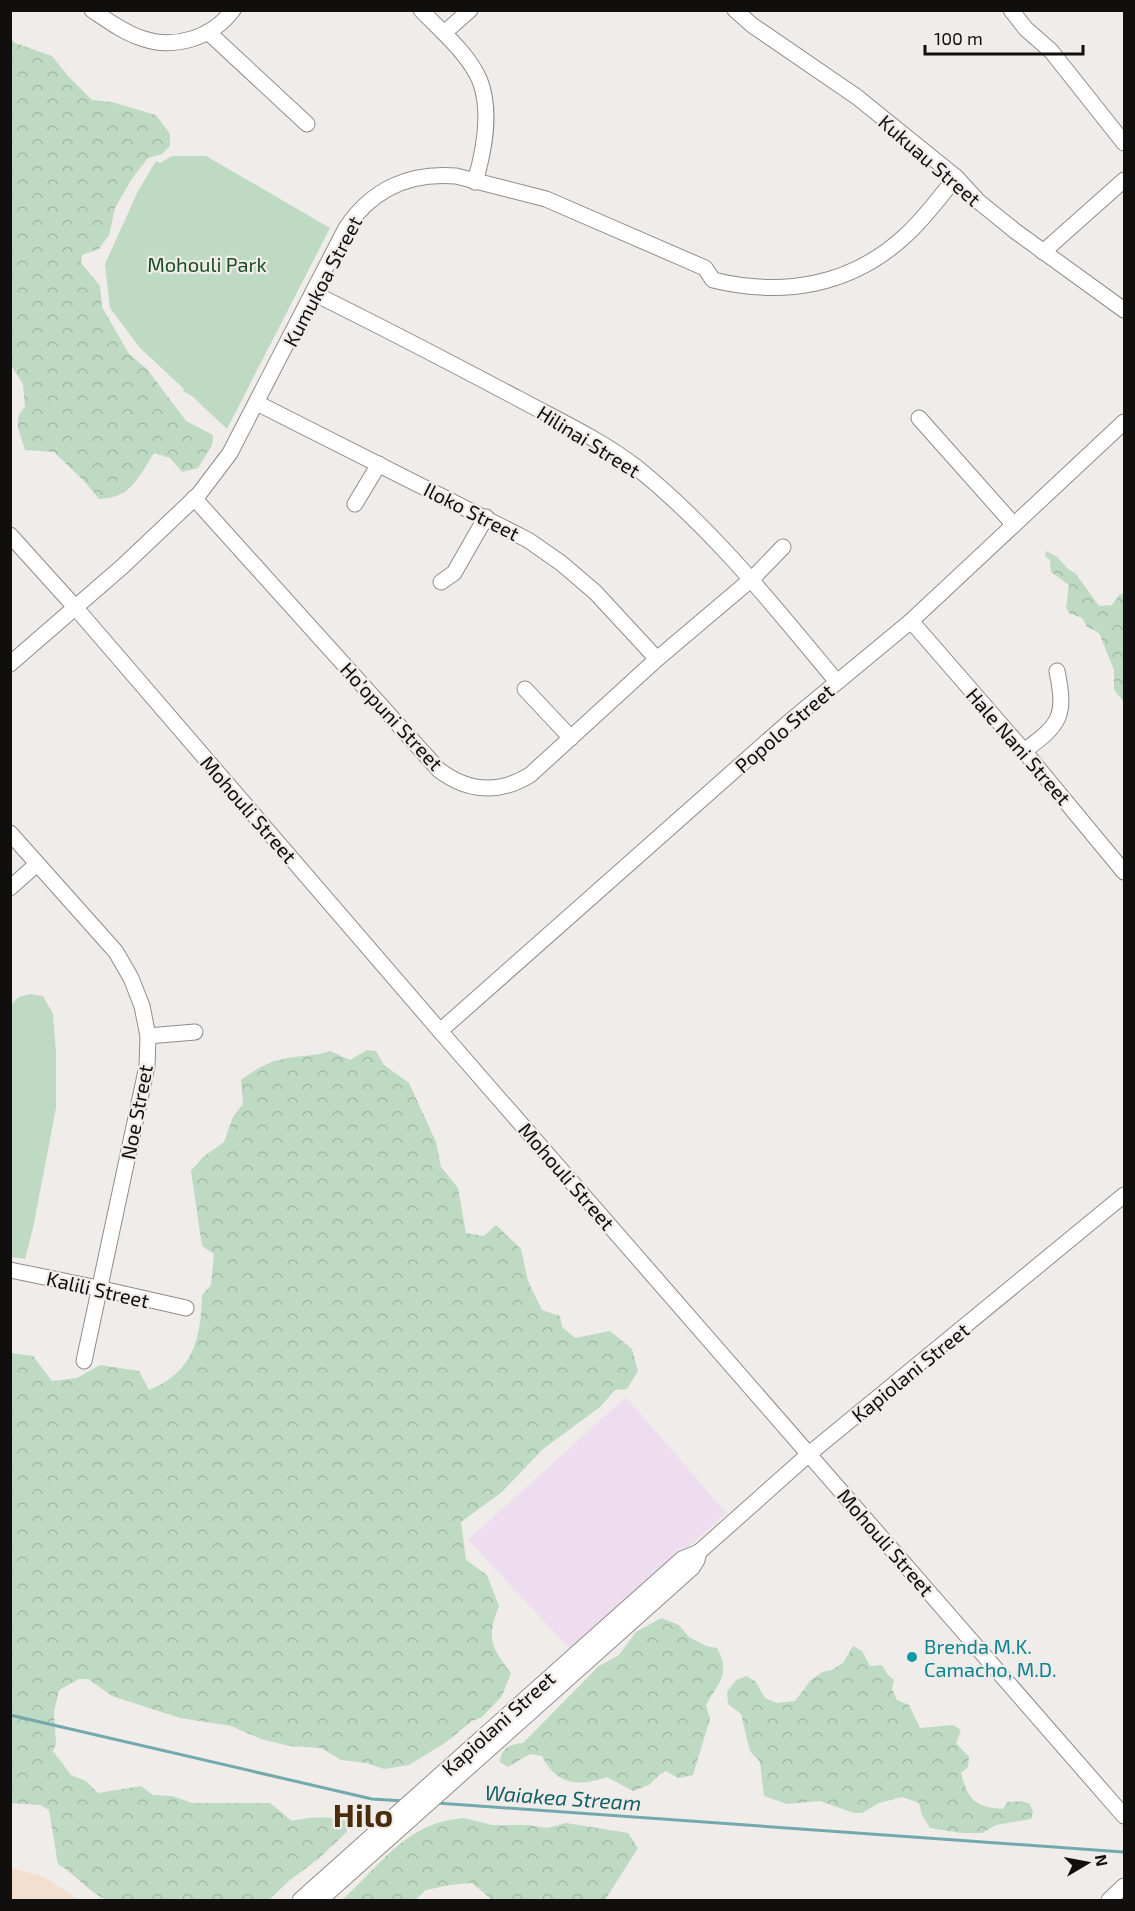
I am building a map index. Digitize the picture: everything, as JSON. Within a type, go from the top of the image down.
[{"type":"street","points":[[92,10],[133,35],[151,41],[181,42],[208,32],[224,21],[234,10]]},
{"type":"street","points":[[421,10],[470,63],[481,82],[486,110],[484,139],[476,182]]},
{"type":"street","points":[[444,33],[470,10]]},
{"type":"street","name":"Kukuau Street","points":[[735,10],[752,25],[857,97],[956,177],[978,201],[1043,252],[1125,310]]},
{"type":"street","points":[[1011,10],[1026,29],[1051,51],[1125,143]]},
{"type":"street","points":[[208,32],[307,124]]},
{"type":"street","name":"Kumukoa Street","points":[[10,664],[123,566],[194,498],[230,453],[354,217],[382,191],[405,180],[430,175],[456,176],[546,199],[705,268],[713,280],[758,289],[781,289],[826,281],[853,271],[888,251],[921,219],[956,177]]},
{"type":"street","points":[[1043,252],[1125,180]]},
{"type":"street","name":"Hilinai Street","points":[[313,293],[408,340],[576,429],[635,466],[686,511],[752,579],[837,682]]},
{"type":"street","name":"Iloko Street","points":[[257,403],[528,540],[578,577],[603,600],[657,659]]},
{"type":"street","points":[[919,418],[1014,525]]},
{"type":"street","name":"Popolo Street","points":[[440,1031],[789,722],[911,621],[1125,422]]},
{"type":"street","points":[[355,504],[380,464]]},
{"type":"street","name":"Ho'opuni Street","points":[[194,498],[431,761],[451,778],[477,788],[505,787],[530,775],[657,659],[752,579],[783,548]]},
{"type":"street","points":[[441,582],[454,573],[486,517]]},
{"type":"street","name":"Mohouli Street","points":[[10,535],[1125,1816]]},
{"type":"street","name":"Hale Nani Street","points":[[911,621],[1125,872]]},
{"type":"street","points":[[1024,751],[1044,737],[1058,718],[1062,704],[1057,671]]},
{"type":"street","points":[[525,688],[571,738]]},
{"type":"street","name":"Noe Street","points":[[10,833],[116,952],[135,987],[142,1006],[147,1036],[147,1066],[84,1361]]},
{"type":"street","points":[[10,888],[37,864]]},
{"type":"street","points":[[147,1036],[195,1032]]},
{"type":"street","name":"Kapiolani Street","points":[[300,1900],[682,1559],[699,1552],[809,1454],[1125,1195]]},
{"type":"street","name":"Kalili Street","points":[[10,1270],[186,1308]]},
{"type":"street","name":"Kapiolani Street","points":[[320,1900],[692,1568],[698,1560],[699,1552]]},
{"type":"street","points":[[1109,1900],[1125,1886]]},
{"type":"shaded area","points":[[626,1397],[726,1513],[574,1653],[468,1540]]},
{"type":"shaded area","points":[[11,1868],[42,1876],[78,1900],[11,1900]]},
{"type":"green space","points":[[10,38],[15,43],[52,56],[92,100],[112,102],[156,115],[170,134],[170,146],[162,154],[148,158],[131,180],[115,208],[109,235],[99,249],[82,255],[81,263],[100,286],[102,307],[129,354],[147,369],[186,421],[213,435],[212,445],[198,468],[182,472],[170,458],[154,453],[132,485],[126,491],[110,498],[99,499],[54,452],[25,450],[18,427],[19,417],[25,407],[23,384],[10,364]]},
{"type":"green space","name":"Mohouli Park","points":[[172,156],[206,156],[330,228],[227,429],[192,396],[183,391],[184,389],[140,348],[110,308],[105,264],[138,191],[156,161],[160,163]]},
{"type":"green space","points":[[1046,551],[1057,557],[1076,574],[1099,606],[1112,605],[1120,594],[1124,595],[1124,702],[1114,690],[1114,670],[1099,633],[1087,627],[1082,618],[1069,613],[1066,607],[1069,585],[1051,572],[1050,560],[1045,556]]},
{"type":"green space","points":[[30,994],[43,996],[53,1014],[56,1108],[25,1259],[11,1257],[10,1005],[19,997]]},
{"type":"green space","points":[[367,1050],[376,1051],[384,1065],[409,1083],[436,1142],[441,1167],[458,1188],[466,1233],[484,1236],[496,1225],[521,1249],[528,1281],[542,1310],[560,1316],[562,1327],[575,1338],[610,1331],[632,1349],[638,1371],[627,1389],[615,1390],[600,1407],[543,1449],[502,1492],[461,1522],[466,1560],[487,1575],[499,1606],[493,1626],[493,1642],[499,1656],[511,1673],[502,1696],[482,1717],[472,1721],[445,1743],[409,1765],[384,1769],[367,1763],[341,1760],[321,1748],[289,1746],[261,1739],[231,1726],[180,1718],[112,1696],[88,1679],[79,1679],[59,1690],[54,1712],[56,1744],[53,1751],[71,1775],[86,1781],[98,1793],[141,1786],[153,1795],[172,1796],[192,1803],[270,1803],[292,1821],[319,1817],[346,1821],[347,1832],[269,1900],[106,1900],[58,1864],[49,1810],[40,1805],[11,1803],[11,1353],[33,1356],[52,1381],[77,1378],[100,1365],[139,1371],[149,1390],[176,1374],[192,1352],[199,1326],[202,1295],[211,1285],[214,1254],[202,1246],[191,1171],[203,1157],[224,1142],[233,1117],[243,1104],[241,1080],[274,1061],[285,1058],[330,1051],[350,1060]]},
{"type":"green space","points":[[661,1618],[679,1625],[689,1637],[706,1646],[717,1648],[723,1665],[722,1678],[706,1705],[710,1719],[693,1775],[678,1778],[666,1771],[649,1785],[633,1791],[607,1777],[587,1782],[561,1778],[554,1773],[542,1756],[530,1754],[508,1767],[500,1762],[504,1750],[514,1744],[523,1743],[599,1666],[619,1655],[636,1632]]},
{"type":"green space","points":[[853,1646],[862,1651],[870,1666],[882,1665],[894,1680],[892,1689],[897,1700],[909,1705],[920,1728],[953,1725],[961,1730],[956,1743],[969,1757],[968,1767],[961,1773],[967,1790],[974,1800],[979,1804],[1003,1809],[1007,1802],[1022,1801],[1030,1804],[1033,1812],[1031,1819],[996,1825],[982,1833],[961,1833],[930,1828],[922,1815],[919,1803],[902,1797],[879,1803],[862,1813],[854,1813],[820,1801],[787,1804],[764,1796],[760,1762],[750,1751],[741,1714],[728,1704],[727,1692],[736,1680],[747,1676],[756,1682],[765,1698],[777,1703],[795,1701],[811,1680],[822,1672],[832,1670],[843,1663]]},
{"type":"green space","points":[[464,1818],[492,1825],[529,1825],[547,1828],[566,1823],[628,1833],[638,1848],[605,1900],[492,1900],[472,1883],[426,1890],[415,1900],[342,1900],[410,1836],[444,1821]]},
{"type":"waterway","name":"Waiakea Stream","points":[[10,1715],[372,1799],[404,1801]]},
{"type":"waterway","name":"Waiakea Stream","points":[[437,1803],[1123,1852]]},
{"type":"place","name":"Brenda M.K. Camacho, M.D.","points":[[912,1657]]},
{"type":"district","name":"Hilo","points":[[363,1814]]}]
